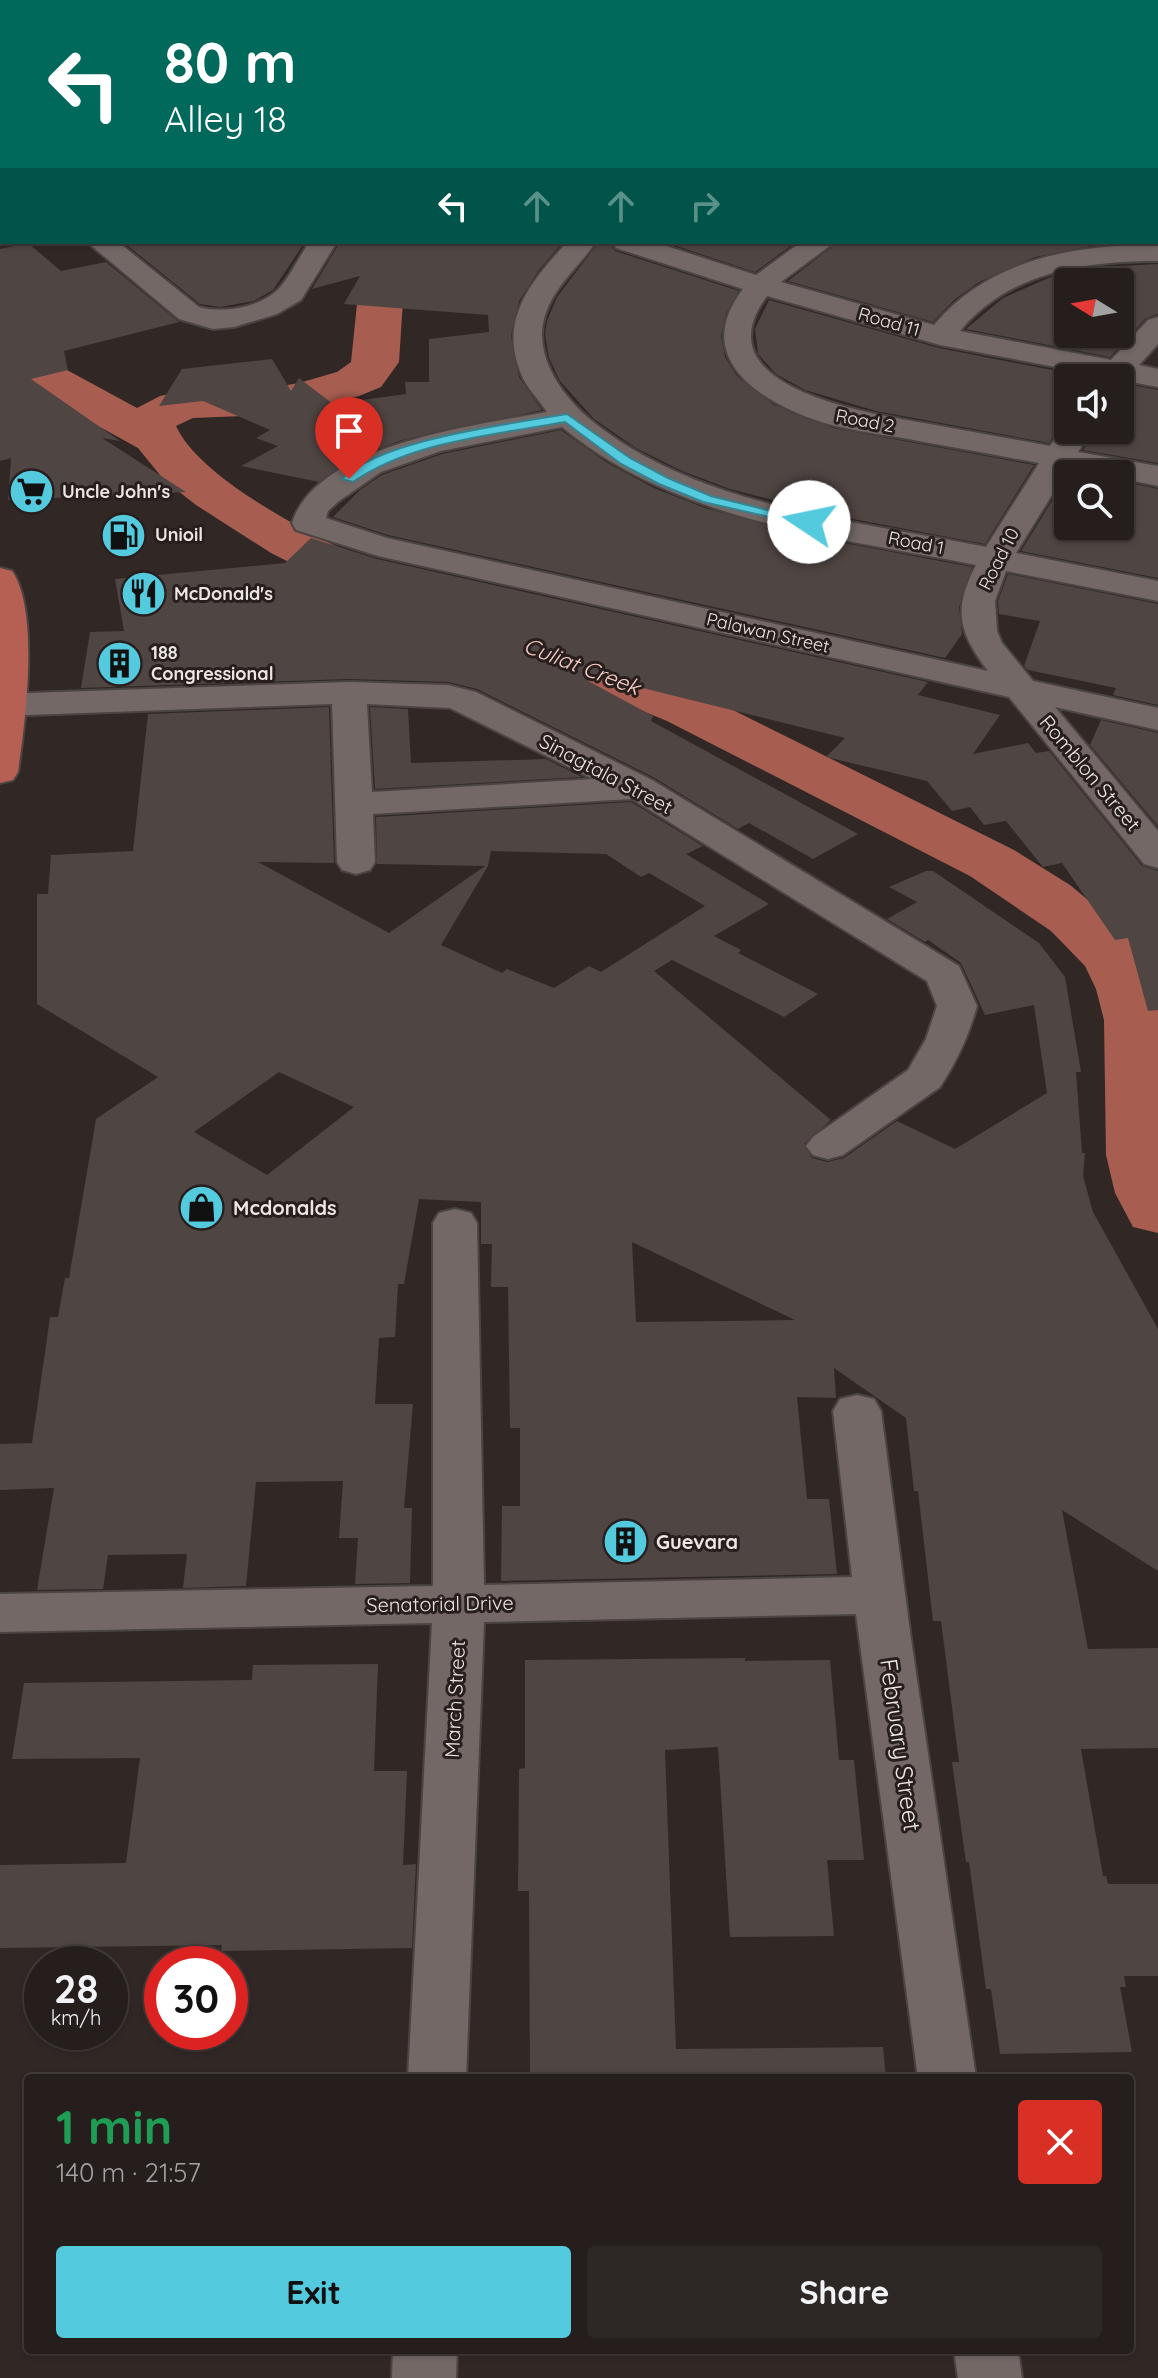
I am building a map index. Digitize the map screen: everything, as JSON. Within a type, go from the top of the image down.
[{"type":"main road","points":[[0,578],[9,618],[0,772]]},
{"type":"street","points":[[103,244],[189,313],[213,320],[234,318],[267,308],[291,294],[322,244]]},
{"type":"street","name":"Road 1","points":[[580,244],[552,272],[537,294],[529,318],[527,342],[533,367],[546,392],[567,417],[626,461],[707,499],[1158,591]]},
{"type":"street","name":"Road 11","points":[[632,244],[759,285],[940,336],[1067,364]]},
{"type":"street","name":"Road 2","points":[[818,244],[793,258],[759,285],[738,319],[741,355],[752,371],[791,399],[832,415],[1054,442]]},
{"type":"street","points":[[940,336],[948,323],[981,295],[1026,272],[1083,258],[1158,253]]},
{"type":"street","points":[[1122,364],[1158,326]]},
{"type":"street","name":"Road 11","points":[[1134,376],[1158,378]]},
{"type":"street","name":"Palawan Street","points":[[567,417],[434,443],[370,465],[313,507],[308,523],[378,546],[1158,719]]},
{"type":"street","name":"Road 2","points":[[1067,444],[1158,476]]},
{"type":"street","name":"Road 10","points":[[1022,690],[986,645],[980,631],[978,601],[996,558],[1067,444]]},
{"type":"street","name":"Romblon Street","points":[[1022,690],[1158,856]]},
{"type":"street","points":[[349,693],[356,862]]},
{"type":"street","name":"Sinagtala Street","points":[[5,705],[349,693],[448,696],[463,700],[639,788],[945,975],[957,1006],[947,1039],[925,1078],[828,1146]]},
{"type":"street","points":[[352,804],[639,788]]},
{"type":"street","name":"March Street","points":[[437,2074],[459,1604],[455,1223]]},
{"type":"street","name":"February Street","points":[[857,1411],[946,2074]]},
{"type":"street","name":"Senatorial Drive","points":[[0,1613],[881,1595]]},
{"type":"street","points":[[424,2378],[425,2354]]},
{"type":"street","points":[[987,2354],[990,2378]]},
{"type":"building","points":[[29,244],[61,271],[106,262],[179,322],[64,351],[68,370],[31,379],[120,441],[102,438],[186,492],[8,500],[11,458],[0,461],[0,249]]},
{"type":"building","points":[[125,244],[304,244],[273,290],[254,301],[220,307],[200,304]]},
{"type":"building","points":[[339,244],[561,244],[539,270],[519,301],[511,336],[519,377],[542,410],[402,440],[364,454],[319,482],[241,466],[278,446],[256,438],[270,430],[203,401],[159,406],[182,369],[272,359],[291,391],[299,378],[333,404],[406,394],[405,382],[429,382],[429,339],[489,332],[488,315],[344,304],[360,276],[312,289]]},
{"type":"building","points":[[597,244],[610,244],[615,251],[739,291],[726,313],[721,336],[725,357],[737,376],[774,405],[833,428],[1034,465],[985,544],[832,515],[730,489],[682,471],[636,448],[594,419],[560,381],[549,358],[545,334],[557,297]]},
{"type":"building","points":[[670,244],[793,244],[755,272]]},
{"type":"building","points":[[835,244],[1117,244],[1035,257],[979,282],[954,300],[933,322],[788,281]]},
{"type":"building","points":[[1158,264],[1158,314],[1146,318],[1134,331],[1134,268],[1099,268]]},
{"type":"building","points":[[1054,276],[1054,346],[966,329],[1003,298]]},
{"type":"building","points":[[769,300],[939,348],[1054,370],[1054,435],[1049,443],[876,411],[805,390],[776,374],[758,354],[755,329]]},
{"type":"building","points":[[1064,348],[1118,348],[1110,357]]},
{"type":"building","points":[[1134,386],[1158,390],[1158,463],[1083,450],[1087,444],[1134,444]]},
{"type":"building","points":[[561,430],[606,462],[654,488],[705,508],[812,537],[972,567],[959,607],[962,634],[945,658],[388,535],[333,517],[360,490],[382,475],[442,454]]},
{"type":"building","points":[[1134,484],[1158,489],[1158,578],[1021,551],[1054,498],[1054,540],[1134,540]]},
{"type":"building","points":[[311,538],[377,559],[928,682],[918,695],[1000,715],[973,754],[1028,743],[1036,753],[1049,751],[1142,866],[1158,871],[1158,1010],[1148,1011],[1128,938],[1115,940],[1062,863],[1043,867],[1006,821],[984,825],[970,807],[952,811],[927,781],[826,757],[845,738],[590,675],[588,681],[653,716],[651,721],[858,834],[813,859],[749,823],[738,829],[653,777],[477,689],[449,682],[349,679],[81,688],[90,632],[124,631],[115,579],[285,563]]},
{"type":"building","points":[[1008,574],[1158,604],[1158,705],[1113,695],[1116,688],[1028,670],[1024,666],[1040,621],[999,614],[998,601]]},
{"type":"building","points":[[329,707],[334,863],[258,862],[389,933],[485,866],[377,864],[376,817],[631,802],[703,846],[686,854],[769,904],[714,936],[741,950],[738,953],[818,994],[784,1017],[672,960],[654,971],[831,1120],[804,1144],[812,1158],[827,1162],[844,1158],[897,1121],[955,1149],[1047,1093],[1034,1005],[985,1015],[961,963],[928,940],[925,942],[887,919],[917,902],[889,887],[933,871],[1039,943],[1065,977],[1081,1072],[1076,1072],[1082,1153],[1085,1153],[1083,1176],[1093,1212],[1158,1329],[1158,1571],[1062,1510],[1088,1649],[1158,1648],[1158,1748],[1081,1749],[1103,1876],[1106,1876],[1108,1884],[1158,1884],[1158,1976],[1124,1976],[1126,1987],[1120,1987],[1132,2052],[1000,2054],[991,1989],[986,1989],[969,1862],[966,1862],[952,1762],[959,1762],[941,1621],[933,1621],[906,1418],[834,1368],[836,1398],[797,1397],[807,1499],[829,1499],[837,1574],[501,1581],[502,1506],[520,1506],[520,1428],[510,1428],[508,1287],[491,1287],[492,1244],[481,1244],[481,1202],[419,1199],[404,1284],[398,1284],[395,1337],[379,1338],[375,1404],[413,1404],[404,1508],[412,1508],[410,1583],[355,1584],[358,1538],[339,1538],[343,1481],[256,1482],[246,1586],[183,1588],[187,1554],[108,1555],[103,1589],[37,1590],[54,1488],[0,1490],[0,1444],[32,1443],[50,1317],[58,1317],[65,1278],[69,1278],[96,1119],[158,1077],[37,1004],[37,894],[48,894],[51,855],[133,851],[148,714]],"holes":[[[491,851],[606,854],[641,877],[649,873],[705,906],[601,972],[589,966],[554,988],[507,969],[502,973],[441,945],[488,866]],[[279,1072],[354,1107],[267,1175],[194,1132]],[[632,1242],[795,1320],[636,1322]]]},
{"type":"building","points":[[370,707],[408,709],[411,763],[546,759],[582,777],[375,789]]},
{"type":"building","points":[[1101,720],[1158,733],[1158,826],[1090,745]]},
{"type":"building","points":[[525,1660],[830,1660],[839,1760],[854,1760],[864,1860],[827,1860],[834,1936],[730,1937],[718,1747],[665,1750],[676,2049],[883,2047],[886,2074],[530,2074],[529,1891],[518,1891],[519,1769],[525,1768]]},
{"type":"building","points":[[378,1664],[374,1771],[407,1771],[403,1865],[416,1864],[412,1948],[248,1951],[248,1946],[222,1945],[0,1948],[0,1865],[126,1863],[140,1758],[12,1759],[24,1683],[252,1680],[253,1665]]},
{"type":"waterway","name":"Culiat Creek","points":[[385,590],[327,562],[214,494],[182,469],[160,445],[150,422],[177,407],[210,402],[284,401],[342,386],[364,376],[375,362],[382,285],[397,244]]},
{"type":"waterway","points":[[0,337],[50,380],[152,437]]},
{"type":"waterway","name":"Culiat Creek","points":[[546,651],[687,709],[992,863],[1048,898],[1096,938],[1115,962],[1129,989],[1137,1020],[1140,1155],[1158,1211]]},
{"type":"place","name":"Uncle John's","points":[[31,492]]},
{"type":"place","name":"Unioil","points":[[124,535]]},
{"type":"place","name":"McDonald's","points":[[143,594]]},
{"type":"place","name":"188 Congressional","points":[[120,663]]},
{"type":"place","name":"Mcdonalds","points":[[202,1208]]},
{"type":"place","name":"Guevara","points":[[625,1542]]},
{"type":"route","points":[[349,479],[370,465],[402,452],[567,417],[593,440],[664,481],[707,499],[809,522]]}]
